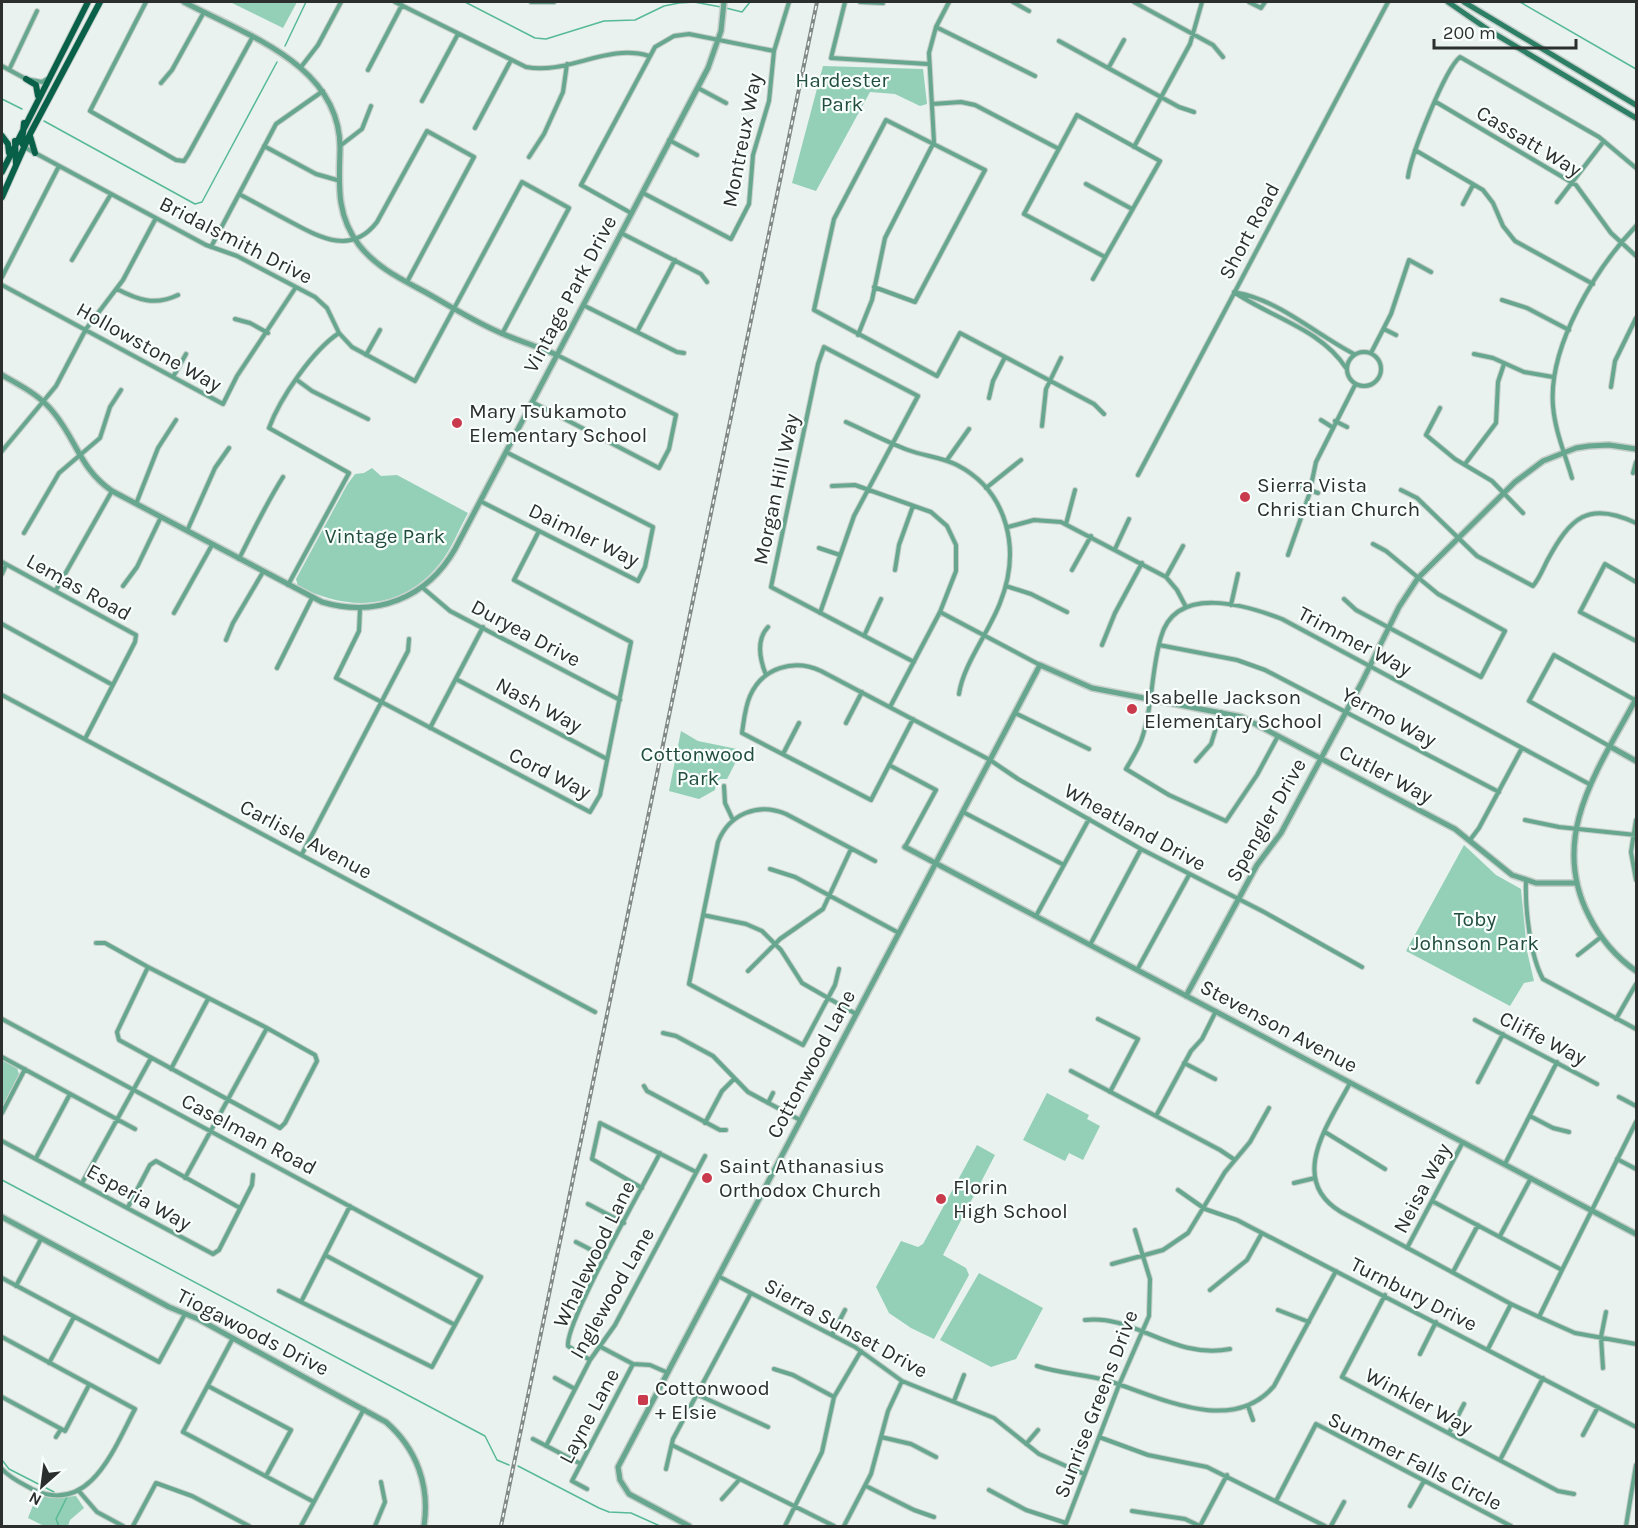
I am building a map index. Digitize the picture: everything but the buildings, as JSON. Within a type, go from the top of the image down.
[{"type":"main road","points":[[2,172],[24,123],[88,2]]},
{"type":"main road","points":[[2,197],[30,134],[100,2]]},
{"type":"main road","points":[[1448,2],[1490,31],[1636,117]]},
{"type":"main road","points":[[1464,2],[1636,105]]},
{"type":"main road","points":[[26,78],[36,85],[38,96]]},
{"type":"main road","points":[[24,123],[22,143],[24,147]]},
{"type":"main road","points":[[30,134],[35,153]]},
{"type":"main road","points":[[2,135],[9,144],[9,154]]},
{"type":"main road","points":[[15,141],[16,164]]},
{"type":"street","points":[[146,2],[90,111],[176,160],[184,161],[188,155],[252,38]]},
{"type":"street","points":[[184,2],[301,67],[323,91],[334,113],[340,146],[337,180],[343,215],[355,240],[379,265],[502,334],[557,355],[676,415],[665,459],[659,468],[532,402]]},
{"type":"street","points":[[301,67],[318,45],[341,2]]},
{"type":"street","points":[[395,2],[510,62],[536,69],[625,52],[649,56]]},
{"type":"street","points":[[531,2],[554,2]]},
{"type":"street","points":[[631,213],[581,185],[649,56],[664,40],[679,34],[695,34],[718,42],[774,51],[789,2]]},
{"type":"street","points":[[845,2],[831,58],[928,64]]},
{"type":"street","points":[[860,2],[883,3]]},
{"type":"street","points":[[858,335],[868,311],[888,232],[934,142],[928,64],[936,27],[949,2]]},
{"type":"street","points":[[1013,2],[1029,11]]},
{"type":"street","points":[[1134,2],[1213,45],[1223,57]]},
{"type":"street","points":[[1134,147],[1194,35],[1202,2]]},
{"type":"street","points":[[1249,2],[1261,8],[1265,2]]},
{"type":"street","name":"Short Road","points":[[1138,475],[1388,2]]},
{"type":"street","name":"Vintage Park Drive","points":[[2,375],[43,401],[62,423],[79,456],[95,477],[112,491],[312,598],[333,606],[360,609],[394,603],[423,588],[449,560],[668,140],[698,88],[718,42],[724,3]]},
{"type":"street","points":[[368,70],[402,5]]},
{"type":"street","points":[[9,70],[37,12]]},
{"type":"street","points":[[161,82],[172,70],[204,12]]},
{"type":"street","points":[[936,27],[1035,76]]},
{"type":"street","points":[[422,101],[458,34]]},
{"type":"street","points":[[1109,67],[1124,40]]},
{"type":"street","points":[[1059,41],[1161,97],[1194,112]]},
{"type":"street","name":"Montreux Way","points":[[642,193],[731,239],[749,204],[753,155],[770,101],[774,51]]},
{"type":"street","points":[[1408,177],[1415,150],[1436,102],[1456,60],[1462,57],[1604,141],[1636,168]]},
{"type":"street","points":[[475,128],[510,62]]},
{"type":"street","points":[[529,157],[544,134],[563,92],[567,64]]},
{"type":"street","points":[[2,66],[26,78],[42,82],[47,79]]},
{"type":"street","points":[[698,88],[726,103]]},
{"type":"street","points":[[211,247],[280,120],[323,91]]},
{"type":"street","points":[[932,104],[960,102],[975,105],[1059,148]]},
{"type":"street","name":"Cassatt Way","points":[[1436,102],[1571,182],[1583,193],[1605,225],[1636,256]]},
{"type":"street","points":[[340,146],[362,129],[371,106]]},
{"type":"street","points":[[1093,279],[1160,161],[1077,115],[1024,214],[1105,257]]},
{"type":"street","points":[[874,287],[915,302],[985,170],[934,142],[886,120],[834,219],[814,310],[937,376],[960,333],[1094,405],[1104,414]]},
{"type":"street","points":[[239,194],[322,239],[338,242],[355,240],[366,234],[377,222],[427,131],[474,157],[407,282]]},
{"type":"street","points":[[2,135],[15,141]]},
{"type":"street","points":[[668,140],[697,155]]},
{"type":"street","points":[[1557,202],[1604,141]]},
{"type":"street","points":[[264,146],[316,174],[337,180]]},
{"type":"street","name":"Bridalsmith Drive","points":[[24,147],[211,247],[237,256],[296,287],[323,304],[339,333],[352,346],[415,381],[454,308]]},
{"type":"street","points":[[1415,150],[1490,198],[1503,226],[1515,241],[1593,284]]},
{"type":"street","points":[[2,277],[59,166]]},
{"type":"street","points":[[454,308],[522,182],[570,208],[502,334]]},
{"type":"street","points":[[1086,184],[1132,209]]},
{"type":"street","points":[[1463,204],[1473,185]]},
{"type":"street","points":[[72,260],[111,194]]},
{"type":"street","points":[[2,451],[58,382],[86,329],[117,289],[156,218]]},
{"type":"street","points":[[1572,478],[1554,418],[1554,377],[1558,356],[1593,284],[1621,242],[1636,226]]},
{"type":"street","points":[[621,233],[701,274],[707,282]]},
{"type":"street","points":[[637,332],[675,260]]},
{"type":"street","points":[[1371,353],[1384,328],[1409,260],[1431,272]]},
{"type":"street","name":"Hollowstone Way","points":[[2,285],[223,404],[237,376],[268,333],[296,287]]},
{"type":"street","points":[[117,289],[150,302],[178,295]]},
{"type":"street","points":[[1234,292],[1249,295],[1298,320],[1354,354],[1371,353]]},
{"type":"street","points":[[1234,292],[1295,326],[1331,350],[1346,368],[1355,385],[1370,386],[1380,374],[1380,363],[1371,353]]},
{"type":"street","points":[[1502,300],[1527,308],[1569,330]]},
{"type":"street","points":[[583,305],[677,352],[684,353]]},
{"type":"street","points":[[1611,387],[1615,361],[1634,328],[1636,318]]},
{"type":"street","points":[[235,319],[250,323],[268,333]]},
{"type":"street","points":[[1295,326],[1298,320]]},
{"type":"street","points":[[1384,328],[1396,335]]},
{"type":"street","points":[[366,355],[380,330]]},
{"type":"street","points":[[288,586],[349,473],[269,428],[280,405],[297,380],[323,346],[339,333]]},
{"type":"street","name":"Morgan Hill Way","points":[[892,443],[918,396],[824,347],[818,364],[771,587],[914,662]]},
{"type":"street","points":[[173,377],[186,354]]},
{"type":"street","points":[[1346,368],[1354,354]]},
{"type":"street","points":[[1474,354],[1524,372],[1554,377]]},
{"type":"street","points":[[989,398],[993,381],[1005,357]]},
{"type":"street","points":[[1042,426],[1044,394],[1061,358]]},
{"type":"street","points":[[1465,464],[1488,437],[1496,423],[1498,382],[1504,364]]},
{"type":"street","points":[[297,380],[322,397],[368,419]]},
{"type":"street","points":[[1288,555],[1311,490],[1316,462],[1355,385]]},
{"type":"street","points":[[24,533],[59,473],[100,438],[110,407],[122,390]]},
{"type":"street","points":[[1440,408],[1426,435],[1488,478],[1523,513]]},
{"type":"street","points":[[136,504],[158,448],[176,420]]},
{"type":"street","points":[[1321,420],[1332,427]]},
{"type":"street","points":[[1335,421],[1347,427]]},
{"type":"street","points":[[846,422],[892,443],[946,460],[966,470],[986,488],[997,502],[1008,527],[1011,552],[1006,586],[985,636],[963,679],[959,694]]},
{"type":"street","points":[[946,460],[969,429]]},
{"type":"street","points":[[820,613],[854,516],[892,443]]},
{"type":"street","name":"Spengler Drive","points":[[1186,996],[1257,865],[1278,839],[1389,627],[1418,578],[1532,468],[1564,452],[1597,445],[1636,449]]},
{"type":"street","points":[[187,531],[215,468],[229,448]]},
{"type":"street","name":"Daimler Way","points":[[480,501],[638,581],[645,567],[653,527],[506,452]]},
{"type":"street","points":[[986,488],[1021,460]]},
{"type":"street","points":[[1633,473],[1636,462]]},
{"type":"street","points":[[238,559],[251,539],[265,504],[282,477]]},
{"type":"street","points":[[1290,483],[1318,493]]},
{"type":"street","points":[[832,486],[851,485],[868,490],[940,518],[950,530],[956,545],[956,571],[940,612],[890,707]]},
{"type":"street","points":[[1066,524],[1075,490]]},
{"type":"street","points":[[1401,490],[1417,498],[1477,556],[1533,586],[1559,538],[1575,520],[1590,514],[1608,512],[1636,523]]},
{"type":"street","points":[[56,590],[112,491]]},
{"type":"street","points":[[895,570],[899,545],[913,506]]},
{"type":"street","points":[[123,586],[137,567],[161,517]]},
{"type":"street","points":[[1008,527],[1040,519],[1066,524],[1166,577],[1178,590],[1186,607],[1169,621],[1159,645],[1141,740],[1126,769],[1176,799],[1226,821],[1257,776],[1278,735]]},
{"type":"street","points":[[1115,549],[1129,519]]},
{"type":"street","name":"Cord Way","points":[[360,609],[362,621],[359,631],[336,678],[590,812],[600,795],[631,642],[514,580],[539,531]]},
{"type":"street","points":[[1072,570],[1091,536]]},
{"type":"street","points":[[1344,599],[1352,607],[1481,677],[1505,631],[1443,597],[1386,551],[1372,544]]},
{"type":"street","points":[[174,613],[212,545]]},
{"type":"street","points":[[1166,577],[1183,546]]},
{"type":"street","points":[[819,548],[840,555]]},
{"type":"street","name":"Lemas Road","points":[[2,562],[136,636],[85,739]]},
{"type":"street","points":[[1102,645],[1115,613],[1142,564]]},
{"type":"street","points":[[1636,582],[1605,564],[1580,612],[1636,641]]},
{"type":"street","points":[[2,574],[6,565]]},
{"type":"street","points":[[226,640],[233,623],[263,572]]},
{"type":"street","points":[[1231,605],[1238,574]]},
{"type":"street","points":[[1006,586],[1031,594],[1067,612]]},
{"type":"street","name":"Duryea Drive","points":[[423,588],[444,607],[620,700]]},
{"type":"street","points":[[277,668],[312,598]]},
{"type":"street","points":[[864,636],[882,599]]},
{"type":"street","name":"Trimmer Way","points":[[1186,607],[1203,603],[1231,605],[1282,619],[1591,784]]},
{"type":"street","name":"Cutler Way","points":[[940,612],[1040,665],[1092,688],[1222,711],[1248,720],[1442,822],[1470,840],[1503,870],[1526,881],[1547,884],[1576,882]]},
{"type":"street","points":[[2,624],[112,684]]},
{"type":"street","points":[[430,728],[483,627]]},
{"type":"street","points":[[768,627],[762,635],[760,648],[766,675],[750,695],[742,733],[871,800],[913,719]]},
{"type":"street","points":[[302,854],[408,651],[409,639]]},
{"type":"street","name":"Yermo Way","points":[[1159,645],[1258,667],[1347,711],[1499,792]]},
{"type":"street","points":[[1636,761],[1611,747],[1529,701],[1554,655],[1636,700],[1611,747],[1591,784],[1575,828],[1576,882],[1585,908],[1601,937],[1636,971]]},
{"type":"street","name":"Wheatland Drive","points":[[766,675],[784,666],[806,665],[862,692],[990,760],[1013,777],[1141,849],[1239,898],[1362,967]]},
{"type":"street","name":"Cottonwood Lane","points":[[689,1527],[628,1494],[620,1480],[618,1467],[1040,665]]},
{"type":"street","name":"Nash Way","points":[[456,678],[608,759]]},
{"type":"street","points":[[846,723],[862,692]]},
{"type":"street","name":"Carlisle Avenue","points":[[2,694],[595,1012]]},
{"type":"street","points":[[1196,761],[1211,744],[1222,711]]},
{"type":"street","points":[[1015,713],[1089,749]]},
{"type":"street","points":[[783,754],[799,723]]},
{"type":"street","points":[[1470,840],[1522,748]]},
{"type":"street","points":[[889,765],[936,790],[905,847]]},
{"type":"street","points":[[724,786],[725,803],[734,820]]},
{"type":"street","points":[[839,969],[827,998],[802,1045],[689,984],[718,842],[734,820],[752,811],[776,810],[875,861]]},
{"type":"street","points":[[963,812],[1064,865]]},
{"type":"street","points":[[1036,916],[1089,819]]},
{"type":"street","points":[[1525,820],[1634,835]]},
{"type":"street","points":[[1636,820],[1632,859],[1636,880]]},
{"type":"street","name":"Stevenson Avenue","points":[[905,847],[1636,1234]]},
{"type":"street","points":[[748,971],[775,943],[819,913],[831,897],[851,849]]},
{"type":"street","points":[[1090,945],[1141,849]]},
{"type":"street","points":[[770,870],[790,875],[899,933]]},
{"type":"street","points":[[1137,970],[1189,875]]},
{"type":"street","points":[[1526,881],[1526,902],[1532,950],[1543,979],[1636,1029]]},
{"type":"street","points":[[703,915],[752,926],[775,943],[798,980],[856,1014]]},
{"type":"street","points":[[1578,955],[1601,937]]},
{"type":"street","points":[[96,944],[105,944],[315,1055],[316,1061],[285,1123],[277,1127],[118,1040],[117,1036],[148,967]]},
{"type":"street","points":[[1616,1019],[1636,984]]},
{"type":"street","points":[[171,1069],[208,999]]},
{"type":"street","points":[[1156,1116],[1184,1063],[1216,1011]]},
{"type":"street","name":"Caselman Road","points":[[2,1019],[481,1277],[455,1325]]},
{"type":"street","points":[[1098,1019],[1138,1039],[1110,1092]]},
{"type":"street","name":"Cliffe Way","points":[[1475,1020],[1597,1084]]},
{"type":"street","points":[[185,1178],[267,1028]]},
{"type":"street","points":[[663,1033],[676,1036],[713,1056],[748,1092],[800,1120]]},
{"type":"street","points":[[1478,1082],[1503,1035]]},
{"type":"street","points":[[2,1057],[135,1129]]},
{"type":"street","points":[[82,1183],[151,1058]]},
{"type":"street","points":[[1505,1164],[1557,1062]]},
{"type":"street","points":[[1184,1063],[1215,1080]]},
{"type":"street","points":[[2,1113],[25,1070]]},
{"type":"street","points":[[1071,1071],[1235,1160]]},
{"type":"street","points":[[705,1123],[722,1091],[735,1079]]},
{"type":"street","points":[[1351,1083],[1314,1157],[1315,1178],[1320,1191],[1332,1206],[1539,1317],[1575,1333],[1636,1344]]},
{"type":"street","points":[[644,1086],[647,1091],[705,1123],[726,1130]]},
{"type":"street","points":[[768,1103],[773,1093]]},
{"type":"street","points":[[36,1158],[70,1094]]},
{"type":"street","points":[[1619,1096],[1636,1106]]},
{"type":"street","points":[[1112,1263],[1143,1257],[1181,1240],[1195,1226],[1225,1172],[1250,1142],[1269,1108]]},
{"type":"street","points":[[1530,1116],[1553,1128],[1569,1132]]},
{"type":"street","points":[[642,1188],[593,1161],[597,1126],[603,1122],[696,1172]]},
{"type":"street","points":[[1539,1317],[1636,1122]]},
{"type":"street","points":[[1325,1132],[1385,1169]]},
{"type":"street","name":"Esperia Way","points":[[2,1141],[213,1254],[219,1250],[240,1208]]},
{"type":"street","name":"Neisa Way","points":[[1407,1248],[1463,1142]]},
{"type":"street","name":"Whalewood Lane","points":[[590,1360],[570,1348],[568,1341],[605,1257],[660,1153]]},
{"type":"street","name":"Inglewood Lane","points":[[546,1446],[590,1360],[615,1325],[705,1156]]},
{"type":"street","points":[[1617,1159],[1636,1169]]},
{"type":"street","points":[[128,1207],[153,1162],[240,1208],[252,1185],[254,1175]]},
{"type":"street","points":[[1294,1183],[1315,1178]]},
{"type":"street","points":[[1500,1236],[1531,1178]]},
{"type":"street","name":"Turnbury Drive","points":[[1178,1190],[1205,1209],[1237,1220],[1636,1427]]},
{"type":"street","points":[[1432,1201],[1563,1270]]},
{"type":"street","points":[[588,1204],[624,1223]]},
{"type":"street","points":[[301,1302],[350,1206]]},
{"type":"street","name":"Tiogawoods Drive","points":[[2,1217],[364,1408],[394,1430],[417,1462],[425,1494],[424,1527]]},
{"type":"street","points":[[1453,1272],[1478,1224]]},
{"type":"street","name":"Sunrise Greens Drive","points":[[1065,1525],[1119,1385],[1143,1333],[1151,1298],[1135,1230]]},
{"type":"street","points":[[1210,1290],[1247,1260],[1262,1233]]},
{"type":"street","points":[[16,1286],[41,1238]]},
{"type":"street","points":[[576,1242],[605,1257]]},
{"type":"street","points":[[279,1291],[432,1367],[455,1325],[325,1255]]},
{"type":"street","points":[[1037,1366],[1119,1385],[1189,1407],[1226,1410],[1248,1406],[1263,1398],[1274,1386],[1336,1271]]},
{"type":"street","name":"Sierra Sunset Drive","points":[[718,1275],[861,1351],[902,1381],[994,1418],[1049,1460],[1084,1474]]},
{"type":"street","points":[[2,1278],[159,1362],[185,1314]]},
{"type":"street","points":[[666,1469],[671,1444],[751,1293]]},
{"type":"street","name":"Winkler Way","points":[[1385,1295],[1342,1377],[1558,1491],[1574,1494]]},
{"type":"street","points":[[1488,1349],[1511,1304]]},
{"type":"street","points":[[832,1335],[845,1310]]},
{"type":"street","points":[[1278,1310],[1309,1322]]},
{"type":"street","points":[[1603,1368],[1601,1337],[1606,1312]]},
{"type":"street","points":[[49,1363],[74,1317]]},
{"type":"street","points":[[1085,1320],[1109,1321],[1194,1351],[1230,1349]]},
{"type":"street","points":[[1419,1354],[1436,1322]]},
{"type":"street","points":[[2,1337],[135,1409],[102,1471],[78,1490],[62,1494],[40,1492],[11,1478],[2,1469]]},
{"type":"street","points":[[233,1338],[183,1432],[314,1502]]},
{"type":"street","points":[[599,1346],[633,1364],[650,1365],[666,1372]]},
{"type":"street","points":[[785,1527],[822,1452],[834,1397],[861,1351]]},
{"type":"street","name":"Layne Lane","points":[[587,1489],[572,1481],[633,1364]]},
{"type":"street","points":[[774,1369],[794,1376],[834,1397]]},
{"type":"street","points":[[954,1401],[964,1375]]},
{"type":"street","points":[[555,1378],[576,1389]]},
{"type":"street","points":[[1500,1460],[1543,1378]]},
{"type":"street","points":[[844,1527],[866,1486],[888,1411],[902,1381]]},
{"type":"street","points":[[2,1397],[64,1431],[89,1384]]},
{"type":"street","points":[[208,1386],[291,1430],[266,1476]]},
{"type":"street","points":[[696,1394],[768,1427]]},
{"type":"street","points":[[1449,1433],[1464,1404]]},
{"type":"street","points":[[1248,1406],[1253,1420]]},
{"type":"street","points":[[1583,1435],[1598,1407]]},
{"type":"street","points":[[301,1527],[364,1408]]},
{"type":"street","name":"Summer Falls Circle","points":[[1276,1501],[1316,1424],[1511,1527]]},
{"type":"street","points":[[56,1437],[61,1429]]},
{"type":"street","points":[[1026,1444],[1038,1430]]},
{"type":"street","points":[[881,1437],[910,1444],[936,1457]]},
{"type":"street","points":[[1099,1437],[1148,1455],[1198,1464],[1227,1475],[1325,1527]]},
{"type":"street","points":[[533,1439],[581,1464]]},
{"type":"street","points":[[671,1444],[834,1527]]},
{"type":"street","points":[[1626,1527],[1634,1498],[1636,1465]]},
{"type":"street","points":[[1132,1511],[1185,1519],[1200,1526],[1227,1475]]},
{"type":"street","points":[[722,1499],[739,1480]]},
{"type":"street","points":[[1410,1506],[1424,1481]]},
{"type":"street","points":[[375,1527],[384,1502],[381,1482]]},
{"type":"street","points":[[133,1527],[156,1483],[192,1496],[249,1527]]},
{"type":"street","points":[[866,1486],[914,1510],[934,1517]]},
{"type":"street","points":[[78,1490],[97,1512],[123,1527]]},
{"type":"street","points":[[989,1490],[1026,1510],[1065,1525]]},
{"type":"street","points":[[1331,1527],[1344,1502]]},
{"type":"green space","points":[[230,2],[297,2],[283,28]]},
{"type":"green space","name":"Hardester Park","points":[[823,66],[923,69],[927,104],[920,106],[895,94],[870,92],[816,191],[792,183]]},
{"type":"green space","name":"Vintage Park","points":[[372,468],[381,476],[397,475],[468,513],[445,557],[426,578],[410,590],[393,598],[374,602],[356,603],[337,600],[298,586],[296,579],[347,485],[355,474],[364,473]]},
{"type":"green space","name":"Cottonwood Park","points":[[681,731],[698,741],[742,750],[727,779],[720,779],[716,783],[715,790],[699,799],[669,791]]},
{"type":"green space","name":"Toby Johnson Park","points":[[1464,845],[1496,875],[1521,889],[1527,951],[1534,981],[1524,983],[1510,1006],[1406,951]]},
{"type":"green space","points":[[2,1060],[17,1068],[19,1074],[2,1108]]},
{"type":"green space","points":[[1047,1093],[1089,1115],[1087,1119],[1100,1126],[1083,1160],[1069,1153],[1065,1161],[1023,1140]]},
{"type":"green space","points":[[977,1145],[995,1155],[943,1255],[966,1268],[969,1275],[934,1339],[911,1328],[889,1313],[876,1287],[901,1241],[918,1247],[923,1244]]},
{"type":"green space","points":[[979,1273],[1043,1308],[1016,1359],[991,1367],[940,1340]]},
{"type":"green space","points":[[37,1495],[53,1498],[76,1496],[84,1508],[70,1520],[68,1526],[44,1526],[28,1518]]},
{"type":"waterway","points":[[285,46],[306,2]]},
{"type":"waterway","points":[[465,2],[535,38],[546,39],[604,21],[635,20],[664,6],[679,3],[694,2],[721,7]]},
{"type":"waterway","points":[[726,8],[742,12],[750,2]]},
{"type":"waterway","points":[[1520,2],[1636,69]]},
{"type":"waterway","points":[[44,121],[195,204],[202,202],[277,62]]},
{"type":"waterway","points":[[2,99],[22,109]]},
{"type":"waterway","points":[[2,1180],[485,1436],[497,1460],[509,1465]]},
{"type":"waterway","points":[[2,1460],[9,1469],[54,1492]]},
{"type":"waterway","points":[[518,1466],[599,1508],[609,1512],[631,1513],[660,1526]]},
{"type":"waterway","points":[[59,1526],[56,1519],[67,1497]]},
{"type":"railway","points":[[501,1526],[817,2]]},
{"type":"place","name":"Mary Tsukamoto Elementary School","points":[[457,423]]},
{"type":"place","name":"Sierra Vista Christian Church","points":[[1245,497]]},
{"type":"place","name":"Isabelle Jackson Elementary School","points":[[1132,709]]},
{"type":"place","name":"Saint Athanasius Orthodox Church","points":[[707,1178]]},
{"type":"place","name":"Florin High School","points":[[941,1199]]},
{"type":"place","name":"Cottonwood + Elsie","points":[[643,1400]]}]
